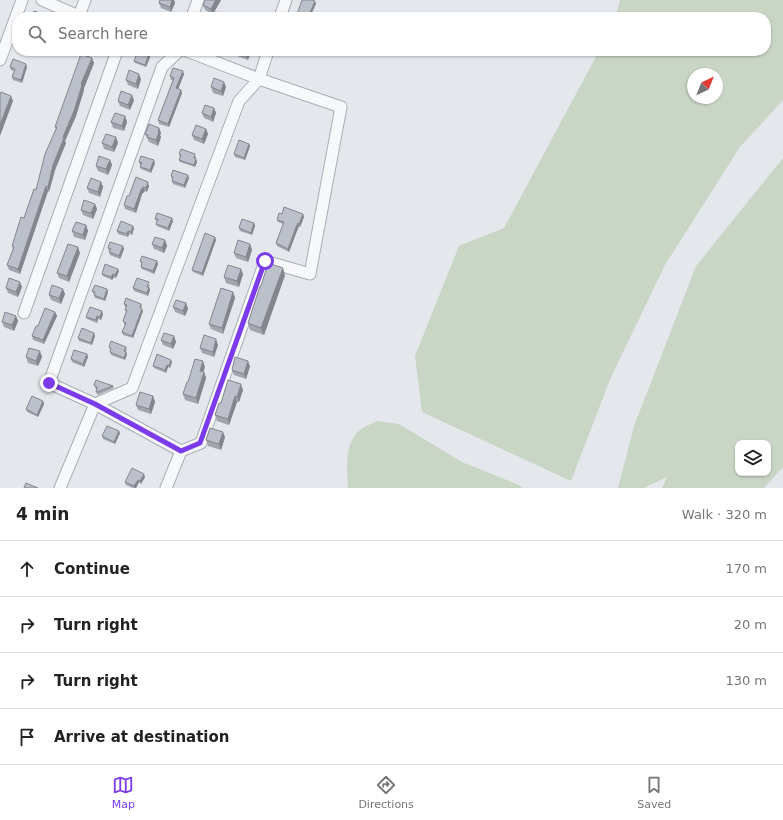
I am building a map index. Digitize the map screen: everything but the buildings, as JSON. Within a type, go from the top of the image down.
[{"type":"street","points":[[18,12],[22,0]]},
{"type":"street","points":[[42,0],[69,12]]},
{"type":"street","points":[[81,12],[85,0]]},
{"type":"street","points":[[194,12],[198,0]]},
{"type":"street","points":[[282,12],[286,0]]},
{"type":"street","points":[[0,60],[12,27]]},
{"type":"street","points":[[24,313],[115,56]]},
{"type":"street","points":[[173,56],[162,67],[49,383],[95,404],[181,451]]},
{"type":"street","points":[[166,488],[181,451],[200,443],[265,261],[310,274],[341,107],[259,79],[200,56]]},
{"type":"street","points":[[60,488],[95,404],[132,388],[239,101],[259,79],[266,56]]},
{"type":"green space","points":[[620,0],[783,0],[783,100],[740,147],[665,265],[611,377],[571,481],[422,412],[415,356],[459,246],[504,228],[596,56],[771,56],[771,12],[617,12]]},
{"type":"green space","points":[[783,158],[783,467],[764,488],[662,488],[667,477],[644,488],[618,488],[634,426],[696,266]]},
{"type":"green space","points":[[377,421],[399,424],[462,462],[523,488],[348,488],[348,457],[351,442],[360,430]]},
{"type":"route","points":[[49,383],[95,404],[181,451],[200,443],[265,261]]}]
